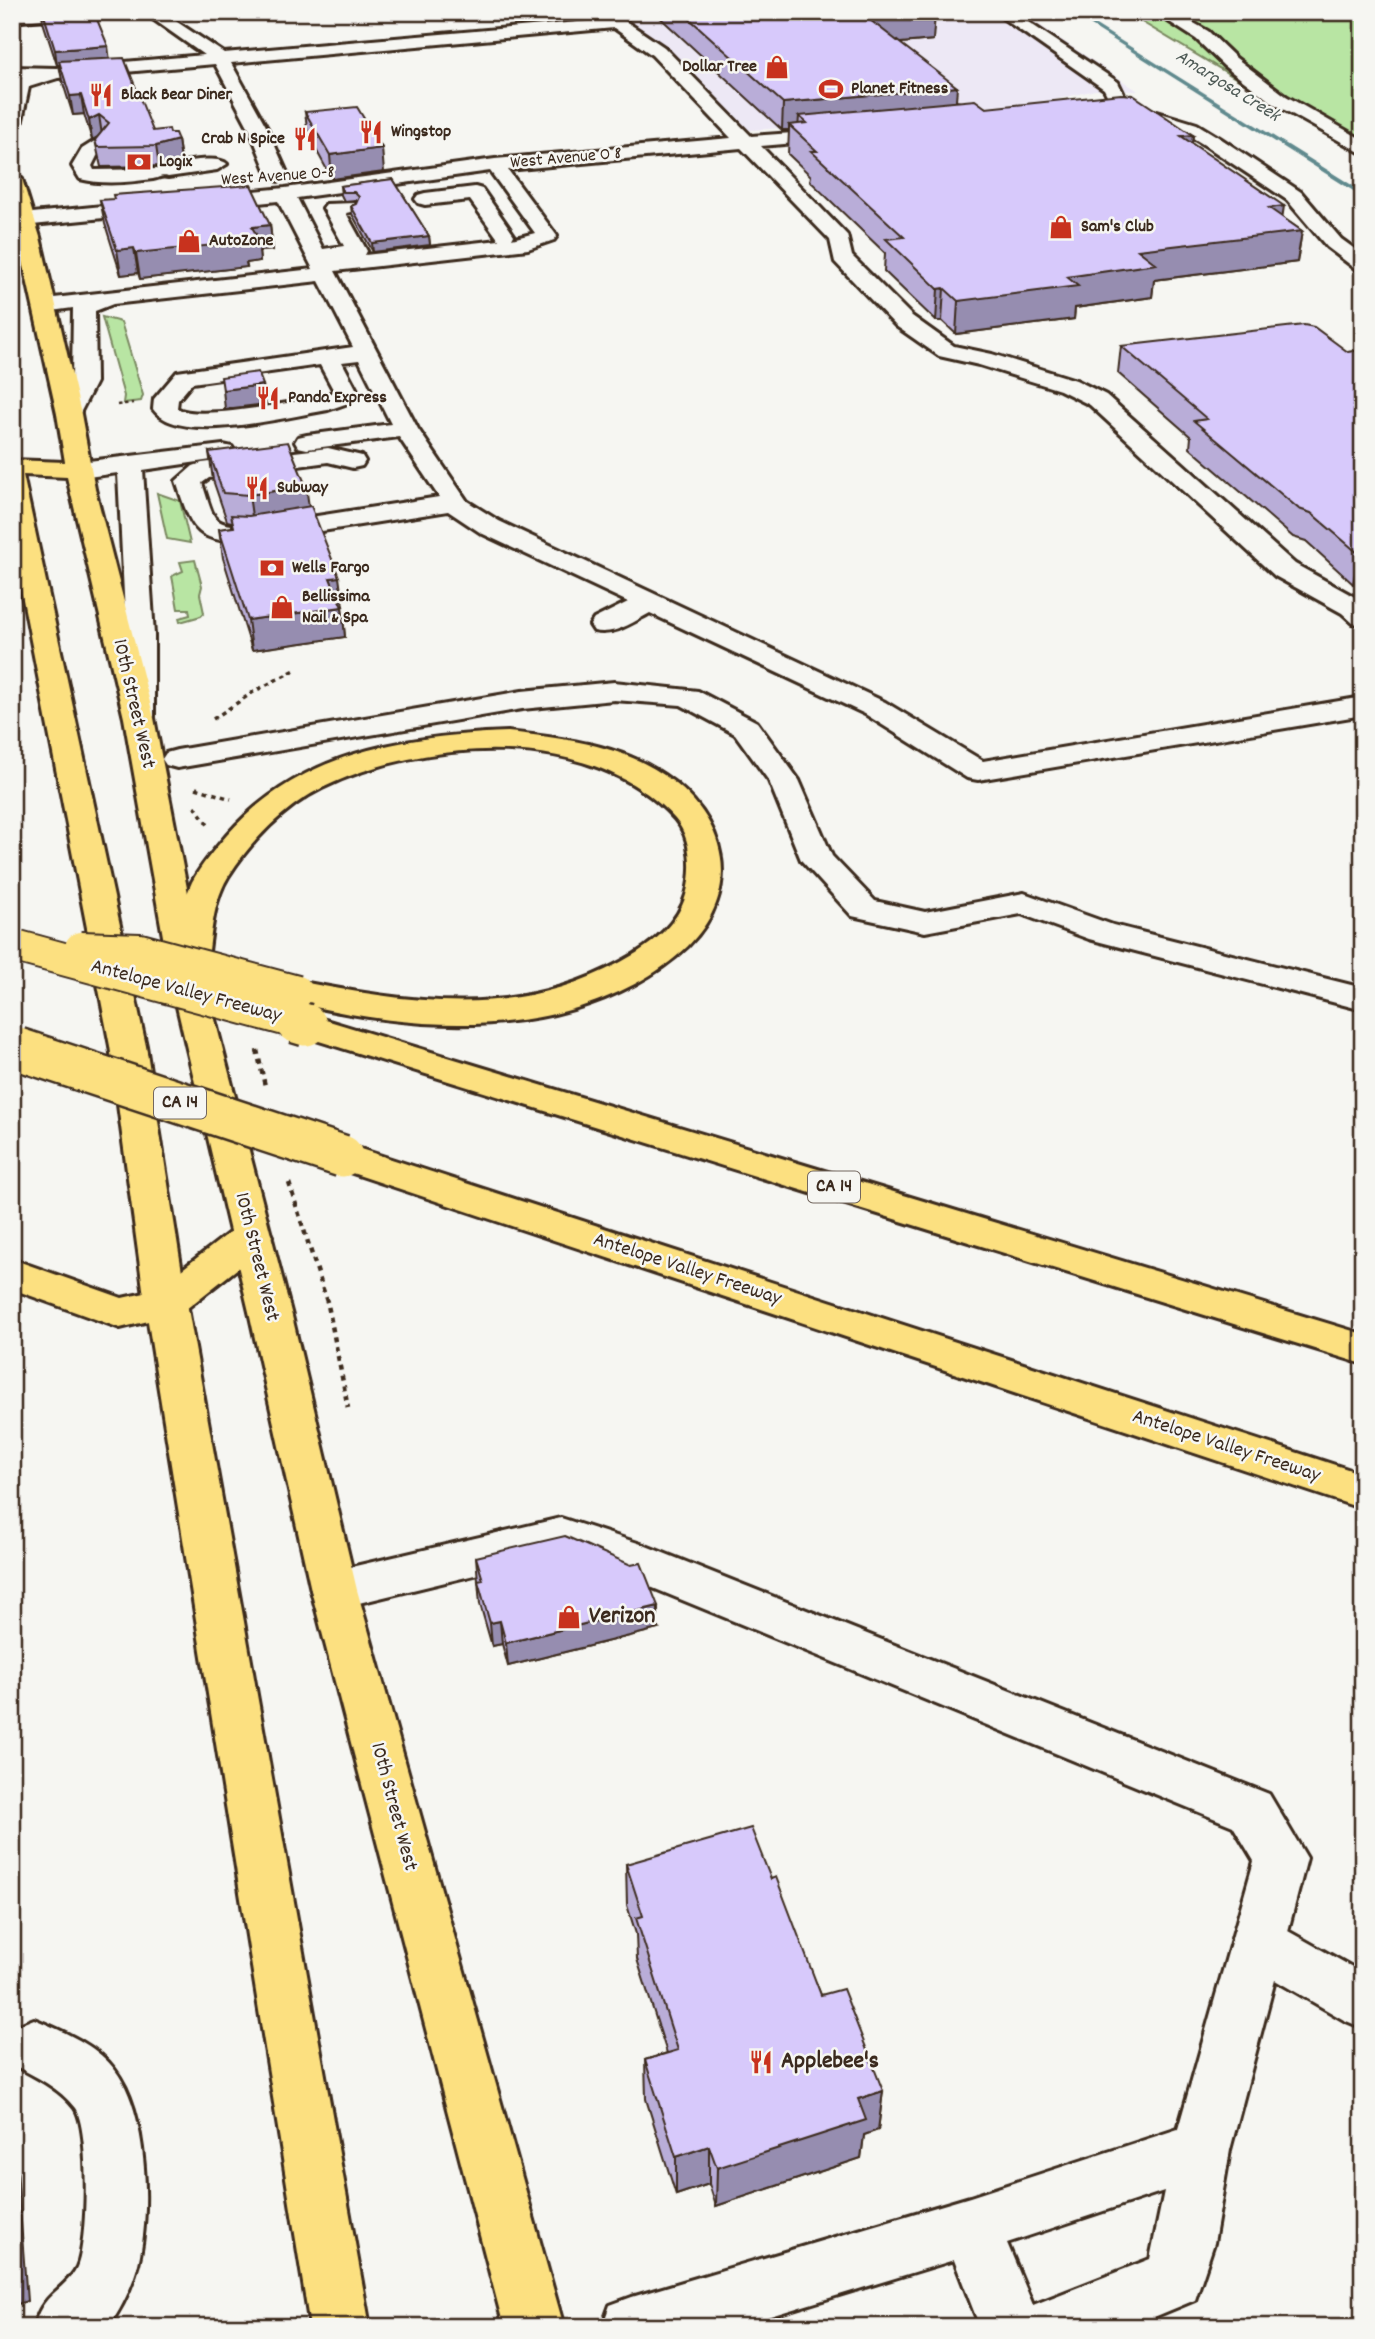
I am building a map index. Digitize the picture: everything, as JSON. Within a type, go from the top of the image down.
[{"type":"main road","name":"10th Street West","points":[[12,179],[17,210],[44,305],[69,414],[82,489],[139,718],[188,981],[252,1236],[334,1590],[534,2327]]},
{"type":"main road","points":[[12,467],[78,461]]},
{"type":"main road","points":[[12,477],[128,1046],[166,1303],[340,2327]]},
{"type":"main road","points":[[188,981],[207,886],[226,857],[266,813],[307,783],[355,761],[416,747],[501,741],[546,745],[604,757],[642,776],[672,796],[690,816],[703,839],[706,859],[705,893],[690,923],[661,952],[625,977],[571,998],[509,1011],[444,1014],[374,1007],[301,1009]]},
{"type":"main road","name":"Antelope Valley Freeway","points":[[16,946],[301,1009],[1363,1349]]},
{"type":"main road","name":"Antelope Valley Freeway","points":[[15,1048],[1363,1492]]},
{"type":"main road","points":[[12,1273],[120,1313],[166,1303],[252,1236]]},
{"type":"street","points":[[17,18],[64,12]]},
{"type":"street","points":[[151,12],[220,58],[257,126],[276,182],[322,265],[401,420],[454,502],[490,527],[876,708],[978,771],[1363,706]]},
{"type":"street","points":[[1002,12],[1112,86],[1114,108],[1190,128],[1294,196],[1334,243],[1363,265]]},
{"type":"street","points":[[1162,12],[1202,35],[1230,62],[1280,100],[1363,148]]},
{"type":"street","points":[[12,72],[56,73],[220,58],[611,15],[658,51],[841,239],[842,258],[904,321],[947,351],[984,359],[1068,385],[1097,400],[1285,570],[1352,607],[1363,617]]},
{"type":"street","points":[[12,125],[21,84],[56,73]]},
{"type":"street","name":"West Avenue O 8","points":[[17,210],[276,182],[495,166],[858,132]]},
{"type":"street","name":"West Avenue O-8","points":[[85,194],[220,172],[160,172],[103,177],[87,175],[82,166],[89,153],[101,142]]},
{"type":"street","points":[[495,166],[547,236]]},
{"type":"street","points":[[17,210],[40,198]]},
{"type":"street","points":[[407,208],[531,213]]},
{"type":"street","points":[[467,224],[488,212]]},
{"type":"street","points":[[488,212],[504,235]]},
{"type":"street","points":[[322,265],[355,232]]},
{"type":"street","points":[[428,243],[504,235],[547,236]]},
{"type":"street","points":[[44,305],[109,298],[322,265],[528,243],[547,236]]},
{"type":"street","points":[[69,414],[84,382],[84,308],[109,298]]},
{"type":"street","points":[[328,358],[346,392],[328,403],[207,419],[183,419],[171,416],[165,410],[166,399],[185,377],[367,352]]},
{"type":"street","points":[[78,461],[401,420]]},
{"type":"street","points":[[78,461],[130,464],[401,420]]},
{"type":"street","points":[[353,460],[328,455],[316,456],[202,471],[190,481],[204,524],[214,533],[253,534],[454,502]]},
{"type":"street","points":[[130,464],[141,635],[139,718]]},
{"type":"street","points":[[604,625],[649,603]]},
{"type":"street","points":[[182,772],[522,700],[614,691],[688,697],[746,728],[784,780],[817,860],[864,909],[925,922],[1024,902],[1101,932],[1363,999]]},
{"type":"street","points":[[334,1590],[561,1536],[625,1557],[1251,1810],[1281,1858],[1201,2150],[1184,2243],[1174,2279],[1054,2327]]},
{"type":"street","points":[[1259,1943],[1363,2002]]},
{"type":"street","points":[[34,2046],[84,2078],[101,2096],[110,2123],[116,2185],[110,2250],[104,2276],[83,2313],[64,2327]]},
{"type":"street","points":[[632,2327],[970,2226],[1201,2150]]},
{"type":"street","points":[[970,2226],[1011,2327]]},
{"type":"path","points":[[205,724],[255,691],[295,670]]},
{"type":"path","points":[[182,772],[196,807],[216,836]]},
{"type":"shaded area","points":[[635,12],[1020,12],[1138,91],[1095,90],[1018,109],[741,131],[631,24],[615,16]]},
{"type":"green space","points":[[1125,12],[1363,12],[1363,154]]},
{"type":"green space","points":[[102,317],[121,322],[143,395],[141,401],[123,403],[124,396]]},
{"type":"green space","points":[[157,493],[180,501],[190,543],[167,539]]},
{"type":"green space","points":[[195,560],[202,586],[200,594],[204,613],[180,622],[179,618],[190,615],[189,609],[178,609],[172,576],[183,571],[180,562]]},
{"type":"building","points":[[43,12],[94,12],[108,46],[55,50]]},
{"type":"building","points":[[682,12],[932,12],[935,14],[870,20],[957,87],[783,103]]},
{"type":"building","points":[[124,58],[153,131],[169,129],[170,133],[175,133],[178,140],[156,146],[97,147],[95,140],[109,123],[99,115],[89,120],[81,95],[70,96],[59,61]]},
{"type":"building","name":"Sam's Club","points":[[1133,95],[1193,135],[1181,136],[1284,206],[1269,208],[1302,231],[1138,250],[1156,264],[1067,277],[1078,286],[958,301],[944,288],[938,289],[886,239],[904,237],[811,151],[817,151],[789,125],[807,123],[799,116],[975,100],[986,108]]},
{"type":"building","points":[[357,107],[382,148],[330,155],[305,112]]},
{"type":"building","points":[[393,179],[429,236],[372,243],[351,206],[356,204],[359,197],[354,192],[343,192],[340,186]]},
{"type":"building","points":[[251,185],[270,225],[252,227],[257,236],[242,238],[244,242],[136,253],[134,248],[117,250],[100,200],[114,199],[113,195]]},
{"type":"building","points":[[1304,325],[1314,327],[1348,352],[1363,350],[1363,554],[1359,554],[1311,513],[1299,509],[1194,421],[1207,419],[1121,346]]},
{"type":"building","points":[[258,372],[263,385],[223,390],[221,377]]},
{"type":"building","points":[[288,442],[306,486],[249,495],[223,493],[209,452]]},
{"type":"building","points":[[311,506],[339,577],[330,578],[342,607],[248,620],[219,529],[234,527],[231,515],[249,516]]},
{"type":"building","name":"Verizon","points":[[565,1536],[631,1565],[641,1563],[658,1606],[506,1643],[500,1621],[490,1623],[478,1581],[483,1580],[476,1557]]},
{"type":"building","name":"Applebee's","points":[[751,1828],[771,1879],[776,1877],[821,1995],[843,1989],[883,2091],[858,2099],[866,2120],[717,2168],[709,2146],[676,2157],[645,2060],[678,2050],[636,1918],[643,1916],[626,1864]]},
{"type":"waterway","name":"Amargosa Creek","points":[[1071,12],[1363,195]]},
{"type":"place","name":"Dollar Tree","points":[[777,67]]},
{"type":"place","name":"Planet Fitness","points":[[831,89]]},
{"type":"place","name":"Black Bear Diner","points":[[101,95]]},
{"type":"place","name":"Wingstop","points":[[371,132]]},
{"type":"place","name":"Crab N Spice","points":[[305,139]]},
{"type":"place","name":"Logix","points":[[139,162]]},
{"type":"place","name":"Sam's Club","points":[[1061,227]]},
{"type":"place","name":"AutoZone","points":[[189,241]]},
{"type":"place","name":"Panda Express","points":[[268,398]]},
{"type":"place","name":"Subway","points":[[257,488]]},
{"type":"place","name":"Wells Fargo","points":[[272,568]]},
{"type":"place","name":"Bellissima Nail & Spa","points":[[282,607]]},
{"type":"place","name":"Verizon","points":[[569,1617]]},
{"type":"place","name":"Applebee's","points":[[761,2062]]}]
